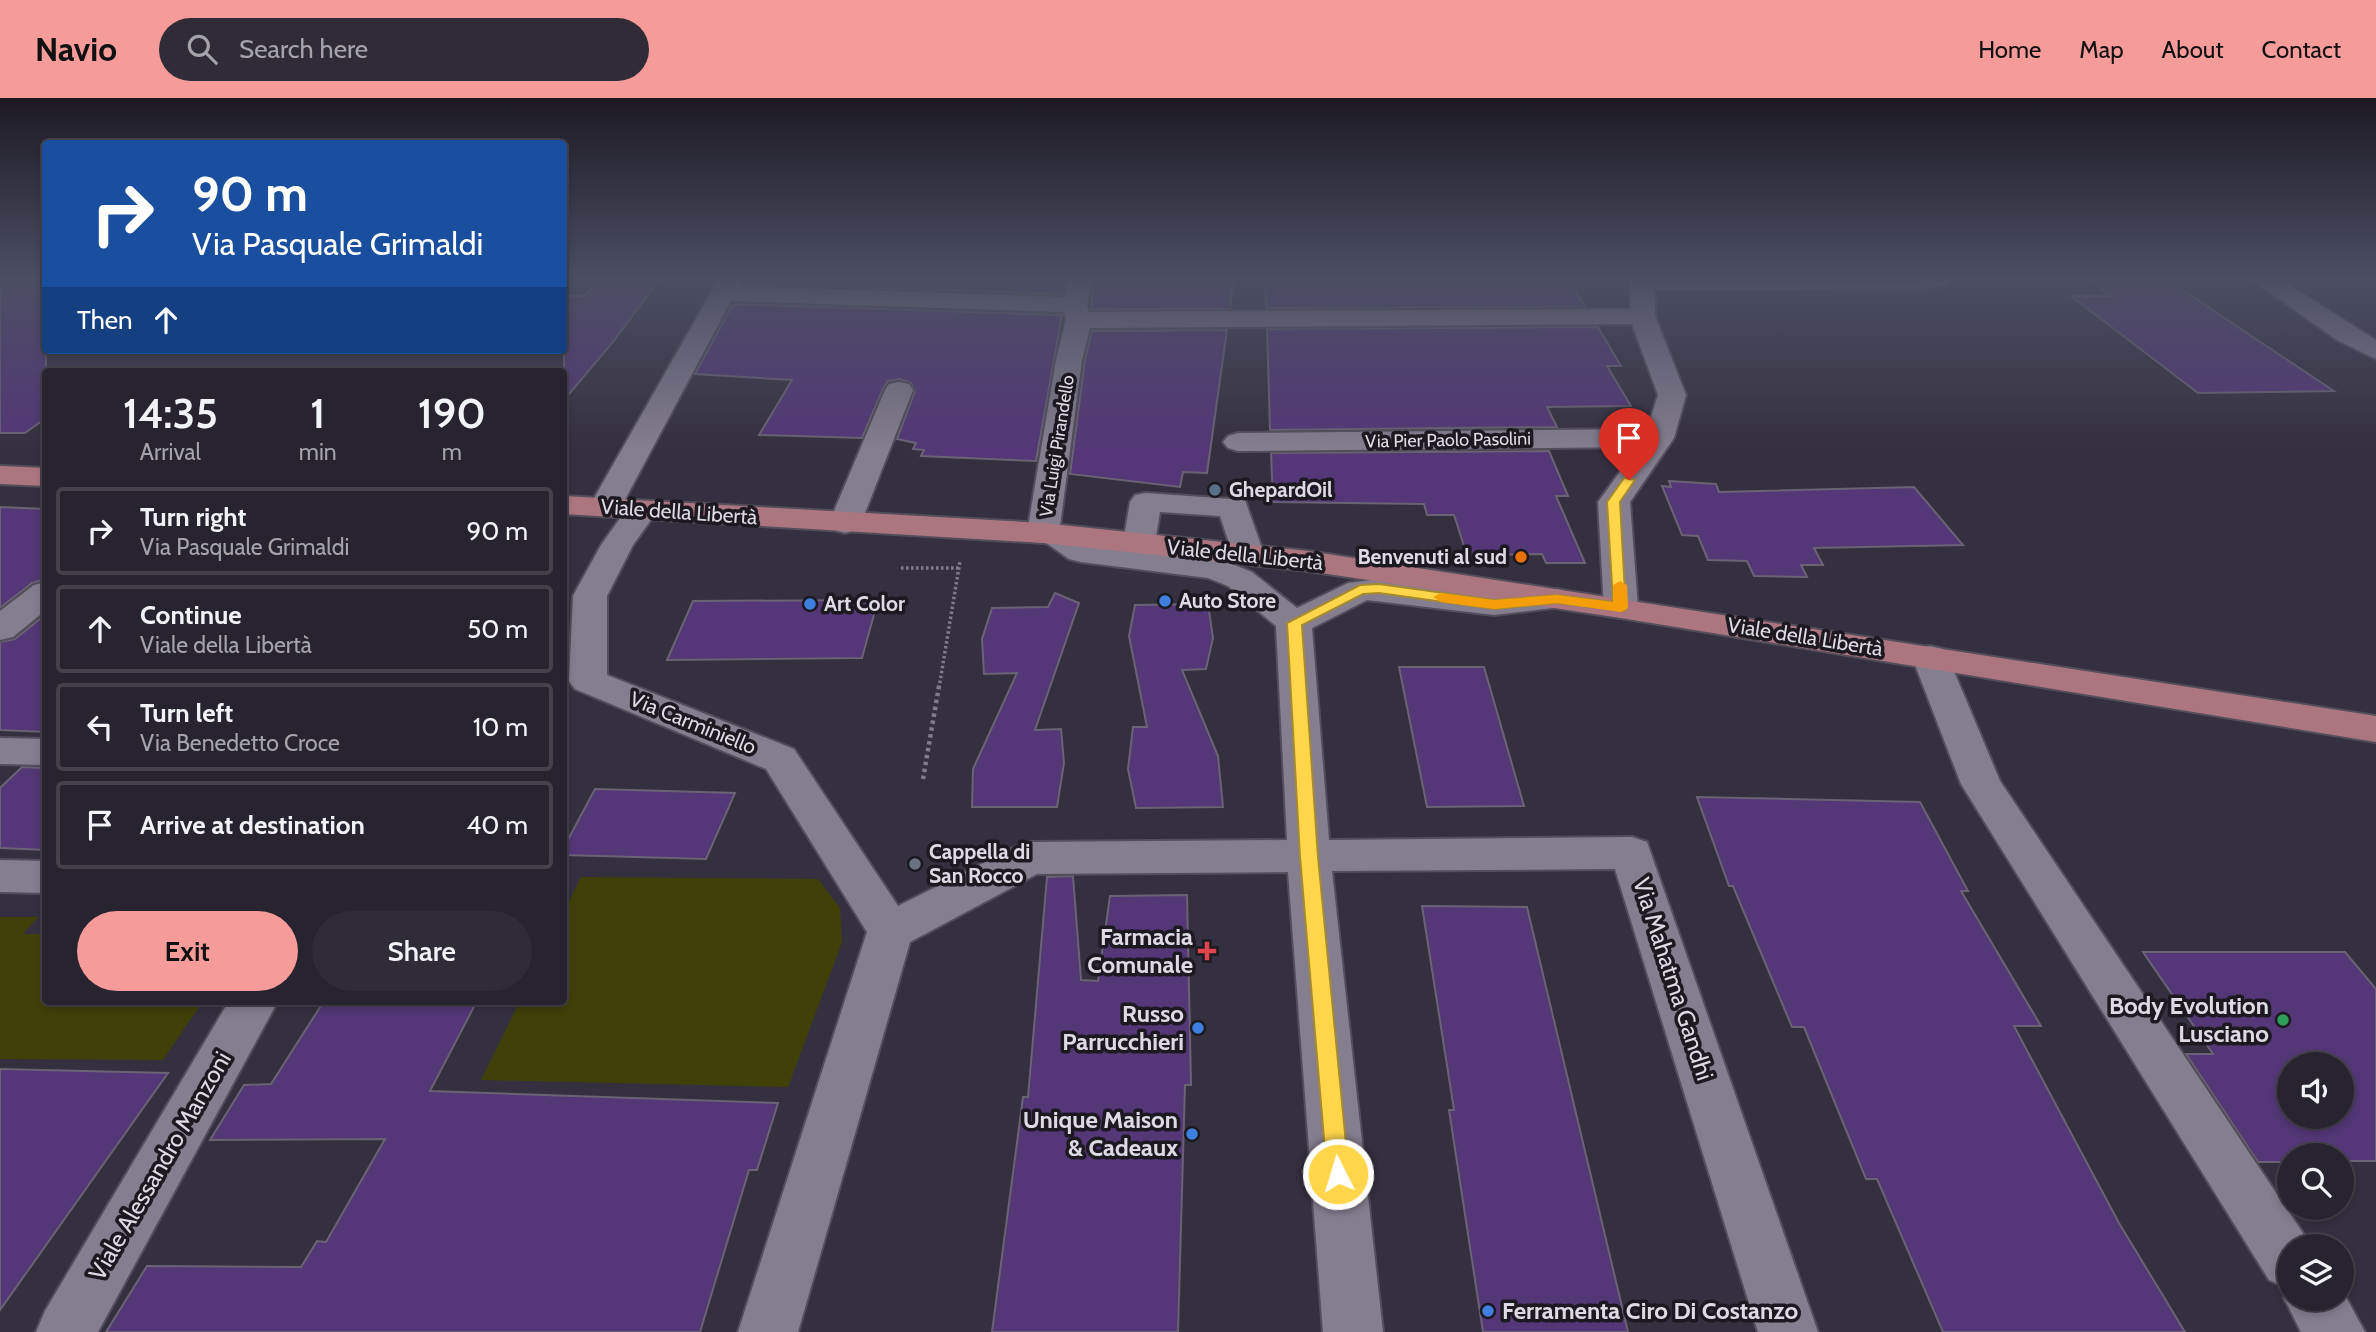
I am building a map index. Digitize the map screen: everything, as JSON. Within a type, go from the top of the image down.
[{"type":"main road","points":[[0,475],[42,477]]},
{"type":"main road","name":"Viale della Libertà","points":[[567,505],[1049,534],[1247,554],[1621,608],[2376,729]]},
{"type":"street","points":[[605,507],[701,335]]},
{"type":"street","name":"Via Luigi Pirandello","points":[[1049,534],[1073,335]]},
{"type":"street","points":[[1621,608],[1614,502],[1659,438],[1672,395],[1649,335]]},
{"type":"street","points":[[2343,335],[2376,351]]},
{"type":"street","points":[[845,523],[899,390]]},
{"type":"street","name":"Via Pier Paolo Pasolini","points":[[1238,442],[1659,438]]},
{"type":"street","points":[[1139,543],[1146,502],[1234,507],[1247,554]]},
{"type":"street","name":"Via Carminiello","points":[[642,510],[617,545],[590,596],[588,681],[780,759],[890,931]]},
{"type":"street","points":[[1049,534],[1081,552],[1215,569],[1240,579],[1294,623],[1309,857],[1353,1332]]},
{"type":"street","points":[[1294,623],[1360,590],[1379,589],[1494,605],[1557,599]]},
{"type":"street","points":[[0,629],[42,595]]},
{"type":"street","points":[[1930,657],[1981,784],[2277,1242]]},
{"type":"street","points":[[0,751],[42,752]]},
{"type":"street","name":"Via Mahatma Gandhi","points":[[1309,857],[1632,853],[1788,1332]]},
{"type":"street","points":[[768,1332],[890,931],[1030,859],[1309,857]]},
{"type":"street","points":[[0,876],[42,877]]},
{"type":"street","name":"Viale Alessandro Manzoni","points":[[66,1332],[252,1005]]},
{"type":"street","points":[[2321,1311],[2335,1332]]},
{"type":"path","points":[[923,779],[961,556]]},
{"type":"path","points":[[901,568],[959,569]]},
{"type":"shaded area","points":[[581,877],[818,879],[840,908],[842,942],[788,1087],[481,1080],[518,1005],[567,1005],[567,906]]},
{"type":"shaded area","points":[[0,917],[38,917],[23,934],[42,934],[42,1005],[200,1005],[163,1060],[0,1059]]},
{"type":"building","points":[[0,335],[42,335],[42,354],[46,354],[46,368],[42,368],[42,421],[25,433],[0,433]]},
{"type":"building","points":[[567,335],[618,335],[567,396],[567,368],[564,368]]},
{"type":"building","points":[[716,335],[1059,335],[1036,461],[921,456],[924,450],[913,449],[916,443],[897,439],[915,391],[911,383],[900,379],[888,381],[862,438],[759,435],[792,380],[695,374]]},
{"type":"building","points":[[1091,335],[1226,335],[1207,473],[1183,472],[1180,487],[1070,474],[1085,360]]},
{"type":"building","points":[[1267,335],[1602,335],[1621,366],[1607,366],[1631,406],[1547,407],[1557,427],[1270,430]]},
{"type":"building","points":[[2122,335],[2249,335],[2334,391],[2198,393]]},
{"type":"building","points":[[1549,451],[1568,496],[1556,496],[1585,563],[1546,563],[1542,554],[1467,555],[1454,515],[1427,515],[1424,504],[1273,502],[1271,453]]},
{"type":"building","points":[[1669,481],[1716,484],[1719,492],[1914,487],[1963,545],[1814,548],[1823,565],[1801,565],[1807,577],[1754,576],[1747,561],[1708,560],[1698,536],[1682,535],[1662,486],[1671,487]]},
{"type":"building","points":[[0,507],[42,509],[42,580],[32,583],[0,608]]},
{"type":"building","points":[[1055,593],[1079,603],[1035,730],[1061,729],[1064,763],[1057,807],[972,807],[973,769],[1017,673],[984,674],[982,639],[992,608],[1048,607]]},
{"type":"building","points":[[878,600],[862,658],[667,660],[693,601]]},
{"type":"building","points":[[1208,604],[1213,638],[1206,669],[1182,670],[1218,756],[1223,807],[1136,808],[1128,769],[1133,727],[1147,727],[1129,636],[1135,605]]},
{"type":"building","points":[[42,617],[42,732],[0,730],[0,642],[15,639]]},
{"type":"building","points":[[1399,667],[1484,667],[1524,806],[1427,807]]},
{"type":"building","points":[[22,767],[42,768],[42,850],[0,848],[0,788]]},
{"type":"building","points":[[595,789],[735,793],[706,859],[567,855],[567,841]]},
{"type":"building","points":[[1697,797],[1920,802],[1968,891],[1961,891],[2041,1026],[2014,1026],[2119,1223],[2185,1332],[1943,1332],[1877,1179],[1866,1179],[1804,1027],[1792,1027],[1733,886],[1729,886]]},
{"type":"building","points":[[1073,876],[1081,980],[1098,981],[1110,896],[1187,895],[1191,1085],[1185,1085],[1178,1332],[992,1332],[1023,1097],[1028,1097],[1047,877]]},
{"type":"building","points":[[1422,906],[1527,907],[1628,1332],[1483,1332],[1449,1110],[1454,1110]]},
{"type":"building","name":"Body Evolution Lusciano","points":[[2143,952],[2345,952],[2376,989],[2376,1161],[2354,1161],[2354,1143],[2277,1143],[2277,1162],[2258,1162],[2186,1054],[2213,1054]]},
{"type":"building","points":[[321,1005],[475,1005],[430,1091],[778,1103],[757,1170],[749,1170],[700,1332],[106,1332],[147,1266],[301,1267],[317,1241],[326,1242],[385,1139],[210,1140],[244,1085],[271,1084]]},
{"type":"building","points":[[0,1069],[168,1073],[0,1310]]},
{"type":"slow traffic","points":[[1441,597],[1494,605],[1557,599],[1621,608],[1620,585]]},
{"type":"place","name":"GhepardOil","points":[[1215,490]]},
{"type":"place","name":"Benvenuti al sud","points":[[1521,557]]},
{"type":"place","name":"Auto Store","points":[[1165,601]]},
{"type":"place","name":"Art Color","points":[[810,604]]},
{"type":"place","name":"Cappella di San Rocco","points":[[915,864]]},
{"type":"place","name":"Farmacia Comunale","points":[[1207,951]]},
{"type":"place","name":"Body Evolution Lusciano","points":[[2283,1020]]},
{"type":"place","name":"Russo Parrucchieri","points":[[1198,1028]]},
{"type":"place","name":"Unique Maison & Cadeaux","points":[[1192,1134]]},
{"type":"place","name":"Ferramenta Ciro Di Costanzo","points":[[1488,1311]]},
{"type":"route","points":[[1338,1174],[1309,857],[1294,623],[1360,590],[1379,589],[1494,605],[1557,599],[1621,608],[1614,502],[1629,480]]}]
